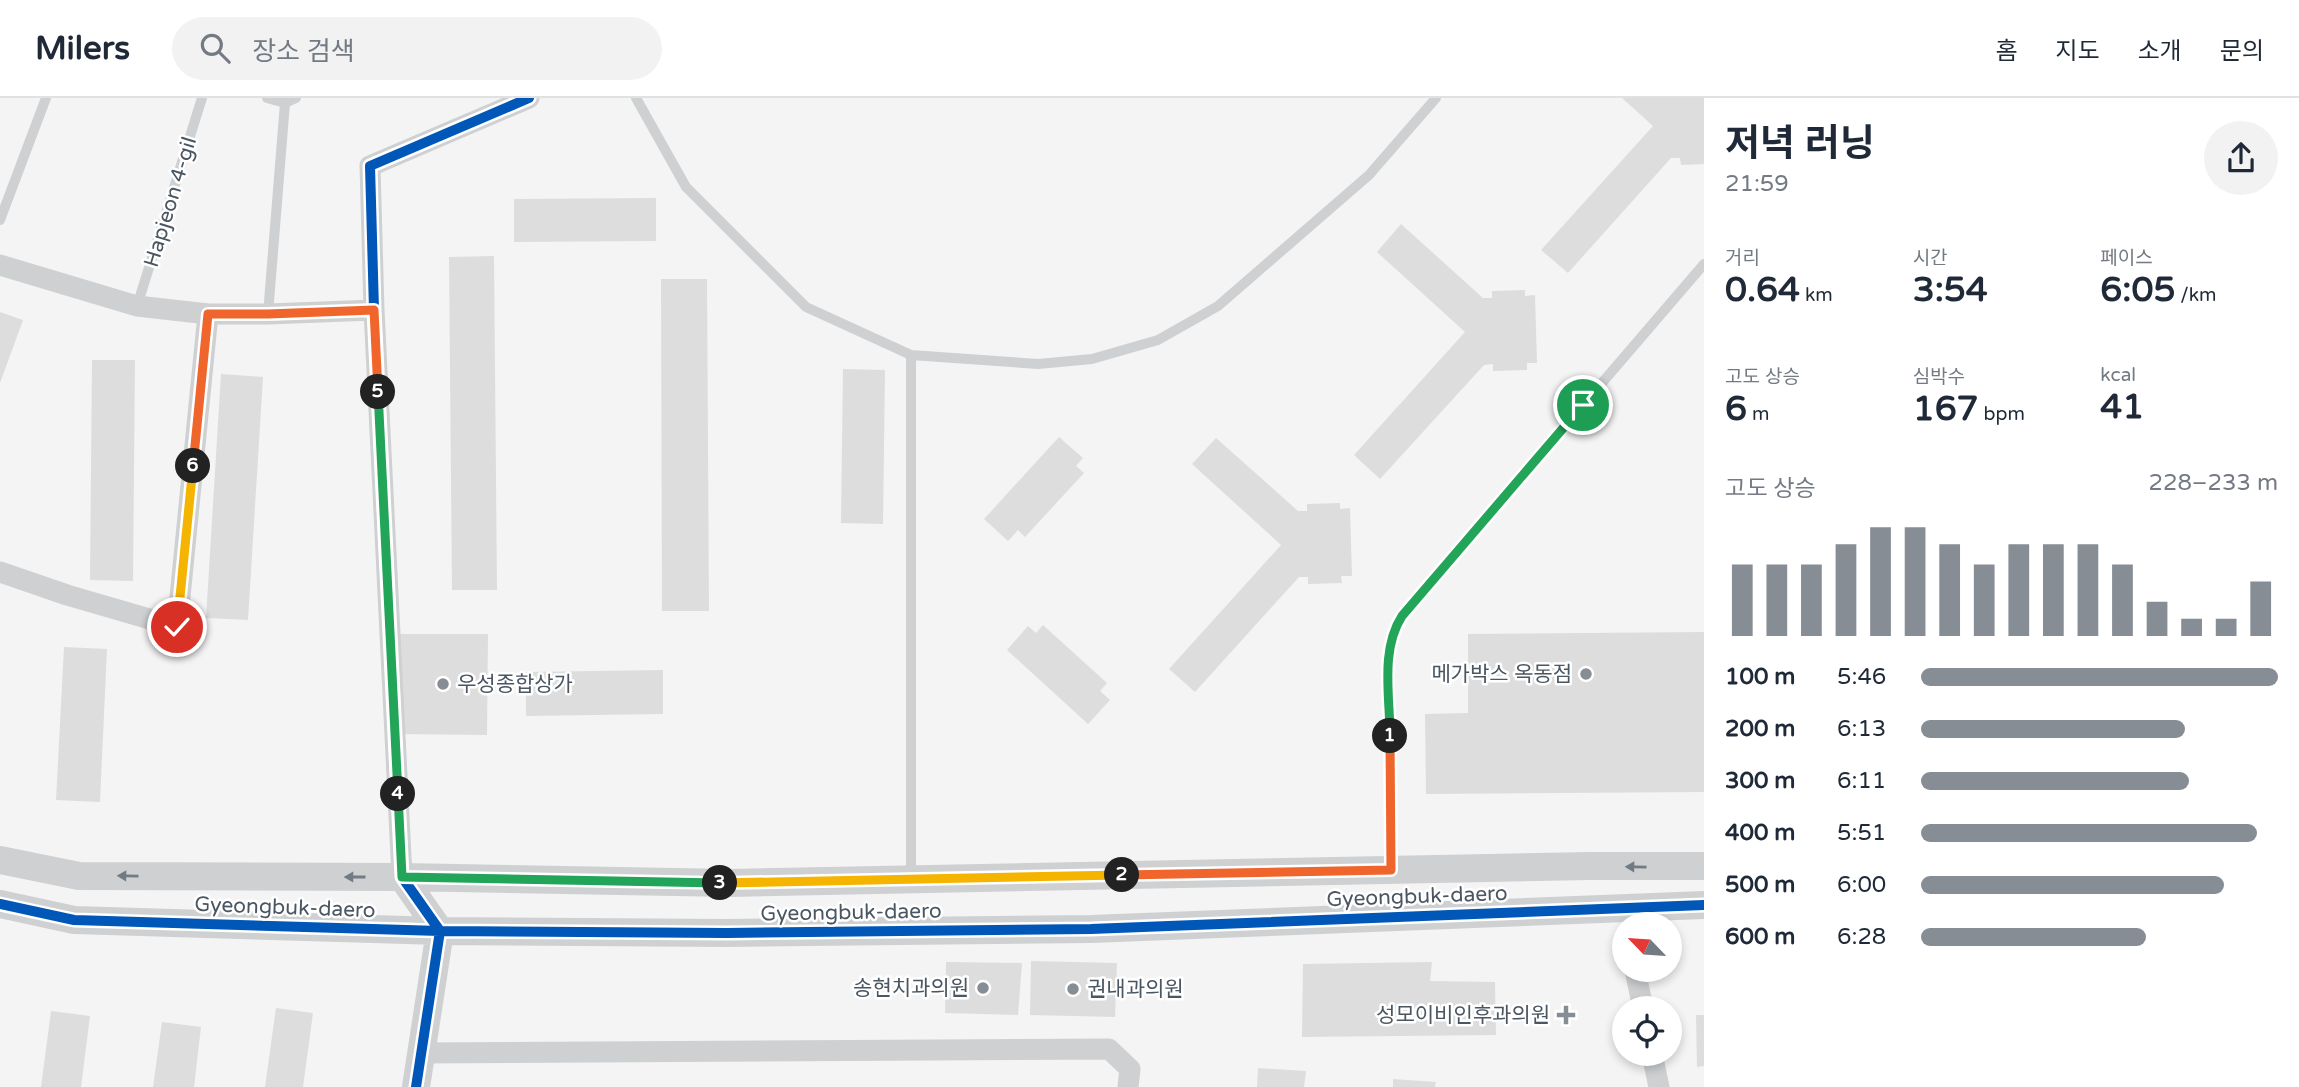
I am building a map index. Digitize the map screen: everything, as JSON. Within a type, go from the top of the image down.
[{"type":"street","points":[[416,1087],[440,931],[402,877],[374,310],[370,166],[529,98]]},
{"type":"street","points":[[0,265],[137,306],[208,314],[374,310]]},
{"type":"street","points":[[0,572],[177,627],[208,314]]},
{"type":"street","name":"Gyeongbuk-daero","points":[[0,860],[79,876],[402,877],[730,883],[1704,866]]},
{"type":"street","name":"Gyeongbuk-daero","points":[[0,905],[74,920],[440,931],[727,933],[1091,929],[1612,915]]},
{"type":"street","name":"Gyeongbuk-daero","points":[[1648,912],[1704,905]]},
{"type":"street","points":[[420,1053],[1109,1049],[1129,1078]]},
{"type":"street","points":[[1655,1066],[1659,1087]]},
{"type":"lane","points":[[0,220],[46,98]]},
{"type":"lane","name":"Hapjeon 4-gil","points":[[137,306],[202,98]]},
{"type":"lane","points":[[267,98],[285,103],[296,98]]},
{"type":"lane","points":[[636,98],[686,187],[806,307],[911,355],[1038,364],[1092,359],[1158,340],[1218,306],[1369,175],[1436,98]]},
{"type":"lane","points":[[268,314],[285,103]]},
{"type":"lane","points":[[1391,870],[1389,644],[1394,628],[1704,264]]},
{"type":"lane","points":[[911,355],[911,880]]},
{"type":"building","points":[[1622,98],[1704,98],[1704,164],[1681,165],[1680,158],[1671,158],[1568,273],[1541,250],[1653,126]]},
{"type":"building","points":[[656,198],[656,241],[514,242],[514,199]]},
{"type":"building","points":[[1401,224],[1483,298],[1492,298],[1492,291],[1525,290],[1525,296],[1535,295],[1537,363],[1527,363],[1527,370],[1493,371],[1493,364],[1484,365],[1380,479],[1354,455],[1465,332],[1377,252]]},
{"type":"building","points":[[494,256],[497,590],[452,590],[449,257]]},
{"type":"building","points":[[661,279],[707,279],[709,611],[662,611]]},
{"type":"building","points":[[0,312],[23,320],[0,383]]},
{"type":"building","points":[[92,360],[135,360],[133,581],[90,580]]},
{"type":"building","points":[[843,369],[885,370],[883,524],[841,523]]},
{"type":"building","points":[[221,374],[263,377],[248,620],[206,618]]},
{"type":"building","points":[[1059,437],[1083,458],[1076,466],[1084,473],[1025,537],[1018,530],[1008,541],[984,519]]},
{"type":"building","points":[[1216,438],[1298,511],[1307,511],[1307,504],[1340,503],[1340,509],[1350,508],[1352,576],[1341,576],[1342,583],[1308,584],[1308,577],[1299,577],[1195,692],[1169,669],[1281,545],[1192,464]]},
{"type":"building","points":[[1043,625],[1107,683],[1100,691],[1110,700],[1088,724],[1007,650],[1028,626],[1036,633]]},
{"type":"building","name":"메가박스 옥동점","points":[[1704,632],[1704,792],[1426,794],[1425,714],[1468,713],[1468,634]]},
{"type":"building","name":"우성종합상가","points":[[399,634],[488,634],[487,735],[397,734]]},
{"type":"building","points":[[64,647],[107,649],[100,802],[56,800]]},
{"type":"building","points":[[663,670],[663,714],[526,716],[526,672]]},
{"type":"building","name":"권내과의원","points":[[1031,961],[1117,963],[1115,1017],[1030,1015]]},
{"type":"building","name":"송현치과의원","points":[[946,962],[1022,963],[1018,1015],[945,1013]]},
{"type":"building","points":[[1432,962],[1430,981],[1495,982],[1496,1035],[1302,1037],[1303,964]]},
{"type":"building","points":[[276,1008],[313,1013],[303,1087],[265,1087]]},
{"type":"building","points":[[51,1011],[90,1016],[81,1087],[41,1087]]},
{"type":"building","points":[[1696,1015],[1704,1015],[1704,1066],[1697,1067]]},
{"type":"building","points":[[162,1022],[201,1027],[194,1087],[153,1087]]},
{"type":"building","points":[[1258,1068],[1306,1071],[1304,1087],[1257,1087]]},
{"type":"building","points":[[1393,1079],[1436,1082],[1435,1087],[1393,1087]]},
{"type":"cycle path","points":[[416,1087],[440,931],[402,877],[374,310],[370,166],[529,98]]},
{"type":"cycle path","points":[[0,904],[74,920],[440,931],[727,933],[1091,929],[1704,905]]},
{"type":"place","name":"메가박스 옥동점","points":[[1586,674]]},
{"type":"place","name":"우성종합상가","points":[[443,684]]},
{"type":"place","name":"송현치과의원","points":[[983,988]]},
{"type":"place","name":"권내과의원","points":[[1073,989]]},
{"type":"place","name":"성모이비인후과의원","points":[[1566,1015]]},
{"type":"route","points":[[177,627],[208,314],[374,310],[402,877],[730,883],[1391,870],[1389,644],[1394,628],[1583,405]]}]
